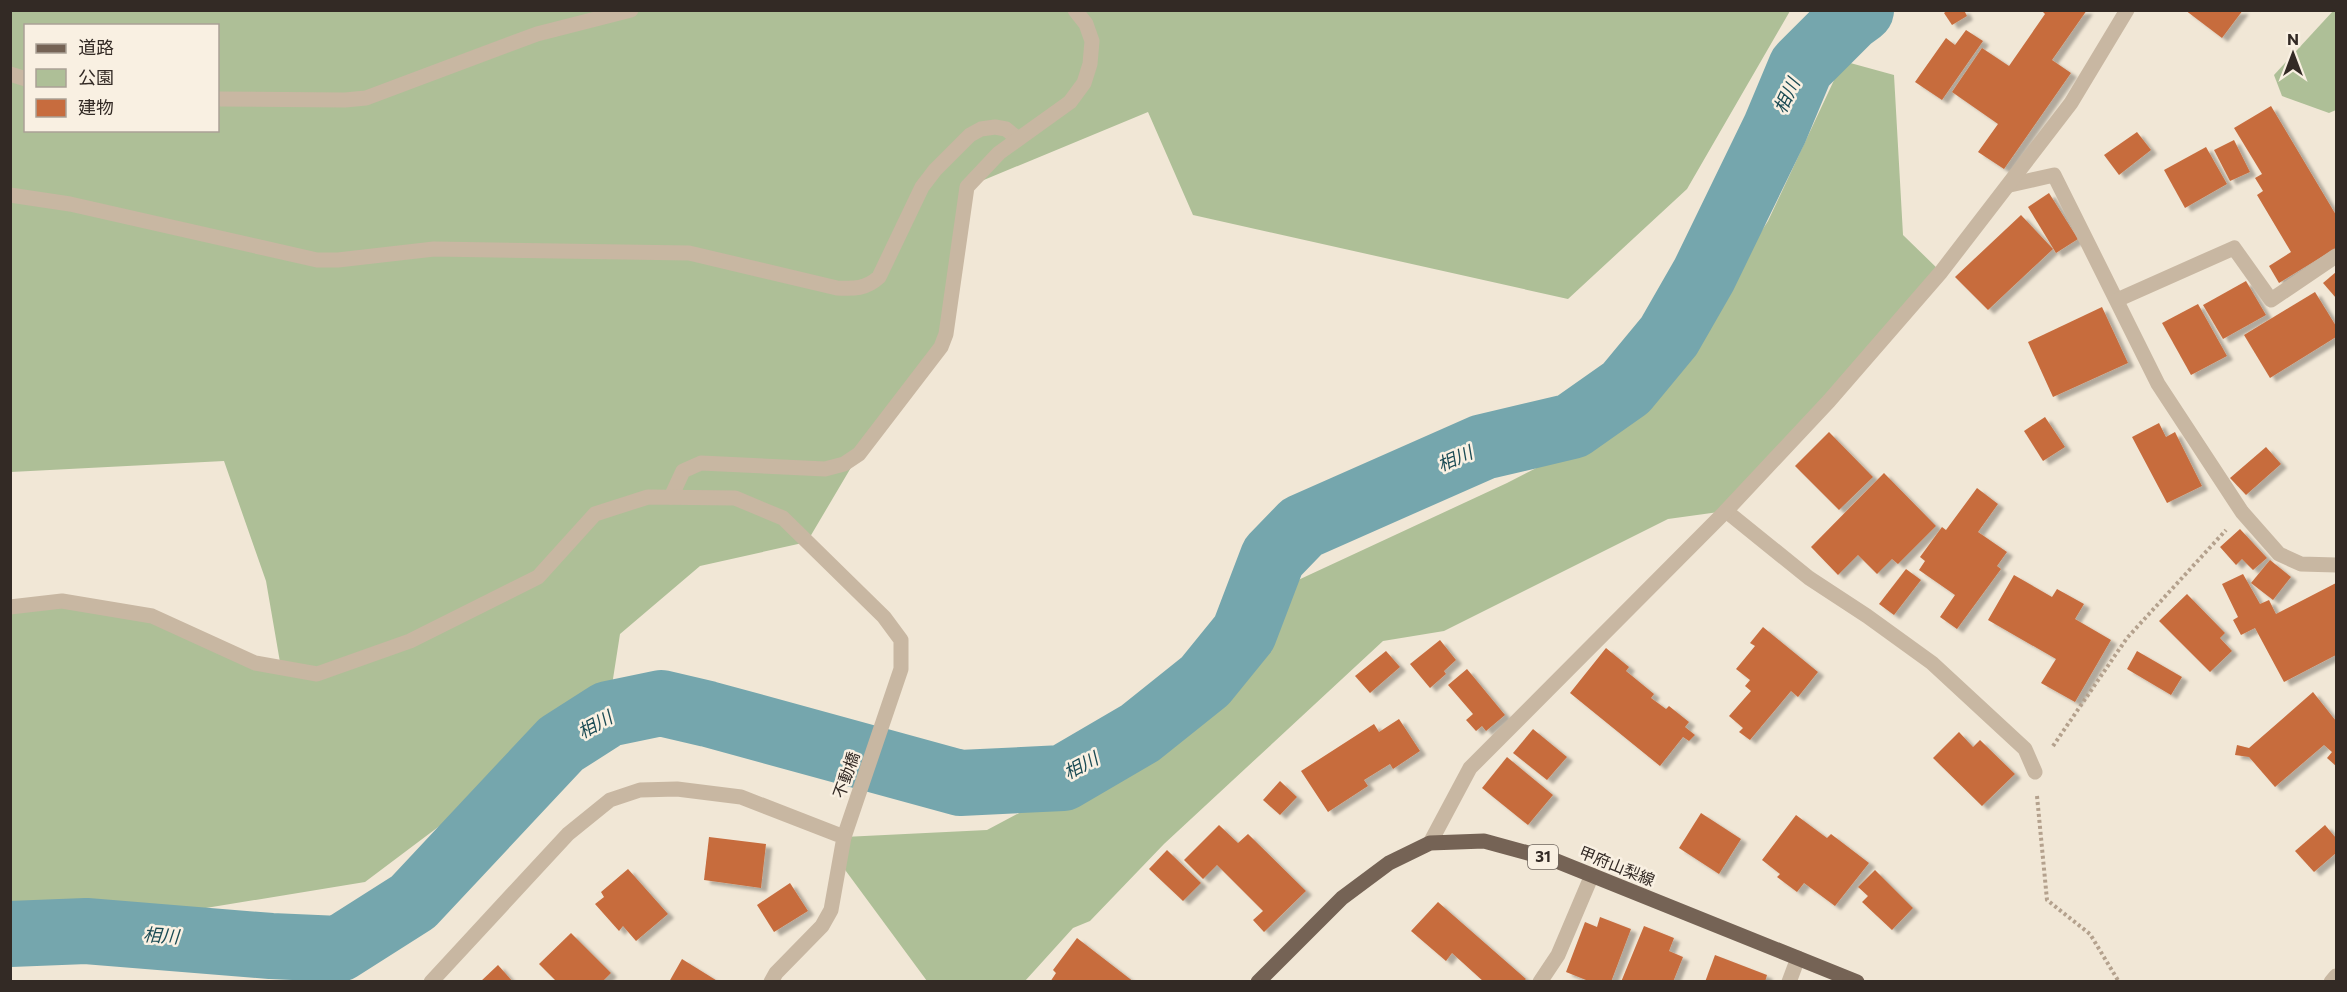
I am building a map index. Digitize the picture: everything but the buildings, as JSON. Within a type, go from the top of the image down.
[{"type":"main road","name":"甲府山梨線","points":[[1258,981],[1342,898],[1389,863],[1430,843],[1484,842],[1554,860],[1857,981]]},
{"type":"street","points":[[219,99],[345,100],[366,98],[537,34],[631,10]]},
{"type":"street","points":[[670,497],[683,471],[701,463],[825,469],[844,464],[859,454],[941,347],[946,334],[967,187],[999,153],[1070,102],[1084,83],[1090,64],[1092,41],[1086,24],[1075,10]]},
{"type":"street","points":[[1430,843],[1470,768],[1726,511],[1829,401],[1941,272],[2071,103],[2127,10]]},
{"type":"street","points":[[10,195],[70,204],[317,260],[338,260],[434,249],[689,253],[837,288],[861,288],[870,285],[879,277],[922,187],[935,170],[970,135],[981,129],[995,127],[1006,129],[1018,140]]},
{"type":"street","points":[[2010,185],[2054,175],[2158,384],[2242,512],[2279,554],[2301,564],[2337,565]]},
{"type":"street","points":[[2117,300],[2234,248],[2271,300],[2337,255]]},
{"type":"street","name":"不動橋","points":[[10,608],[62,601],[152,616],[255,663],[317,674],[410,641],[538,577],[595,514],[648,496],[735,498],[783,518],[884,617],[901,640],[901,669],[844,837],[831,910],[822,926],[771,981]]},
{"type":"street","points":[[1726,511],[1809,578],[1932,663],[2025,749],[2035,772]]},
{"type":"street","points":[[431,981],[568,834],[610,800],[640,790],[677,789],[741,797],[844,837]]},
{"type":"street","points":[[1540,981],[1558,955],[1592,875]]},
{"type":"street","points":[[1789,981],[1798,958]]},
{"type":"street","points":[[2331,981],[2337,976]]},
{"type":"path","points":[[2119,981],[2090,934],[2047,900],[2035,772],[2127,638],[2242,512]]},
{"type":"green space","points":[[11,11],[1790,11],[1687,189],[1568,299],[1193,215],[1148,112],[967,187],[946,334],[859,454],[807,542],[700,566],[620,634],[610,698],[365,882],[139,919],[11,914],[11,607],[62,601],[152,616],[281,668],[266,581],[224,461],[11,472]]},
{"type":"green space","points":[[2333,11],[2336,11],[2336,110],[2329,113],[2282,96],[2274,75]]},
{"type":"green space","points":[[1843,61],[1894,75],[1903,235],[1941,272],[1726,511],[1668,519],[1444,631],[1383,641],[1164,844],[1090,921],[1073,928],[1025,981],[927,981],[840,863],[844,837],[987,830],[1140,749],[1235,664],[1263,611],[1296,581],[1507,483],[1646,412],[1768,221]]},
{"type":"waterway","name":"相川","points":[[10,934],[86,931],[271,946],[339,949],[413,902],[561,744],[608,714],[661,703],[960,783],[1063,778],[1140,733],[1205,681],[1244,633],[1273,557],[1302,527],[1483,447],[1572,426],[1626,388],[1669,336],[1704,275],[1775,129],[1801,67],[1861,10]]}]
